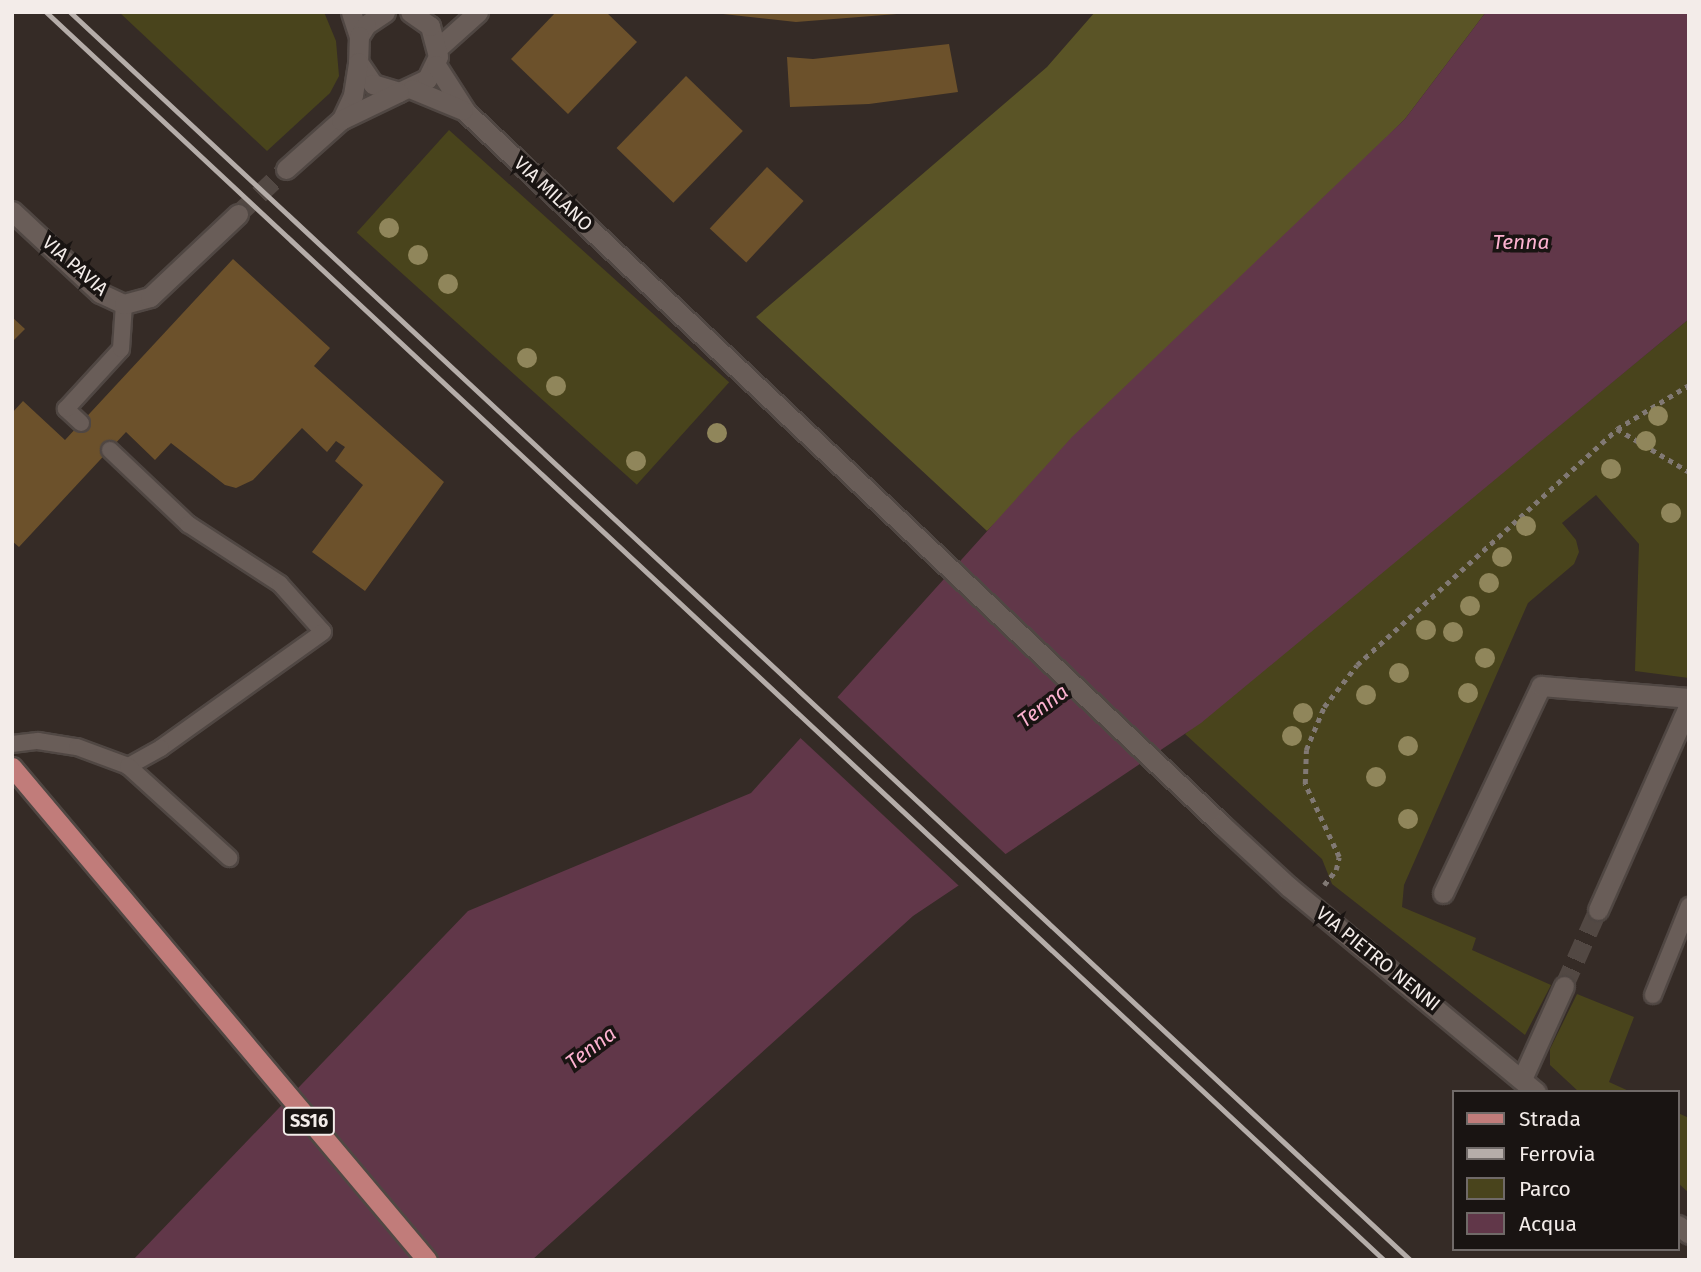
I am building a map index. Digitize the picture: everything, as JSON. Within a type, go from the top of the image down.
[{"type":"main road","name":"SS16","points":[[12,768],[427,1260]]},
{"type":"street","points":[[341,120],[353,95],[358,62],[359,36],[351,12]]},
{"type":"street","points":[[359,36],[366,25],[385,12]]},
{"type":"street","name":"VIA MILANO","points":[[410,12],[430,26],[437,56],[466,112],[1222,825]]},
{"type":"street","points":[[286,169],[341,120],[427,79],[437,56],[478,12]]},
{"type":"street","name":"VIA MILANO","points":[[358,62],[373,84],[405,90],[466,112]]},
{"type":"street","name":"VIA PAVIA","points":[[12,211],[100,293],[124,304],[150,297],[238,214]]},
{"type":"street","points":[[1443,892],[1541,686],[1689,698]]},
{"type":"street","points":[[1598,910],[1689,705]]},
{"type":"street","name":"VIA PIETRO NENNI","points":[[1222,825],[1289,887],[1529,1085]]},
{"type":"street","points":[[1529,1085],[1564,986]]},
{"type":"lane","points":[[81,423],[66,409],[121,349],[124,304]]},
{"type":"lane","points":[[110,450],[188,524],[280,584],[323,632],[161,748],[128,766]]},
{"type":"lane","points":[[12,744],[38,741],[78,747],[128,766],[229,858]]},
{"type":"lane","points":[[1653,995],[1689,906]]},
{"type":"path","points":[[1323,886],[1336,870],[1339,857],[1305,784],[1306,750],[1324,707],[1357,665],[1617,429],[1689,385]]},
{"type":"path","points":[[1617,429],[1689,472]]},
{"type":"green space","points":[[119,12],[324,12],[336,41],[339,76],[330,93],[267,151]]},
{"type":"green space","points":[[449,130],[729,382],[637,485],[357,233]]},
{"type":"green space","points":[[1689,319],[1689,678],[1635,671],[1639,544],[1596,495],[1562,523],[1576,540],[1579,552],[1574,564],[1528,603],[1404,885],[1402,907],[1476,938],[1472,950],[1551,985],[1525,1035],[1332,884],[1322,859],[1185,734]]},
{"type":"green space","points":[[1577,994],[1634,1017],[1609,1082],[1627,1090],[1577,1090],[1550,1065],[1550,1049]]},
{"type":"green space","points":[[1680,1114],[1689,1118],[1689,1193],[1680,1185]]},
{"type":"shaded area","points":[[1095,12],[1486,12],[1405,119],[987,531],[756,317],[1047,67]]},
{"type":"water","name":"Tenna","points":[[1486,12],[1689,12],[1689,319],[1201,723],[913,916],[532,1260],[133,1260],[468,911],[751,793],[1072,437],[1405,119]]},
{"type":"pier","points":[[835,695],[1008,856],[970,896],[797,735]]},
{"type":"building","points":[[556,12],[606,12],[637,42],[568,114],[511,59]]},
{"type":"building","points":[[705,12],[897,12],[897,14],[796,22]]},
{"type":"building","points":[[949,44],[958,92],[869,104],[790,107],[787,57],[813,59]]},
{"type":"building","points":[[686,76],[743,131],[673,203],[617,148]]},
{"type":"building","points":[[767,167],[804,201],[746,263],[710,228]]},
{"type":"building","points":[[233,259],[330,348],[314,366],[444,482],[365,591],[312,552],[363,485],[335,461],[345,447],[336,441],[327,452],[302,428],[253,480],[236,488],[225,485],[171,443],[155,460],[126,432],[19,547],[12,541],[12,413],[23,401],[65,440]]},
{"type":"building","points":[[12,317],[25,329],[12,342]]},
{"type":"tunnel","points":[[238,214],[286,169]]},
{"type":"tunnel","points":[[1564,986],[1598,910]]},
{"type":"railway","points":[[46,12],[1384,1260]]},
{"type":"railway","points":[[70,12],[1410,1260]]}]
